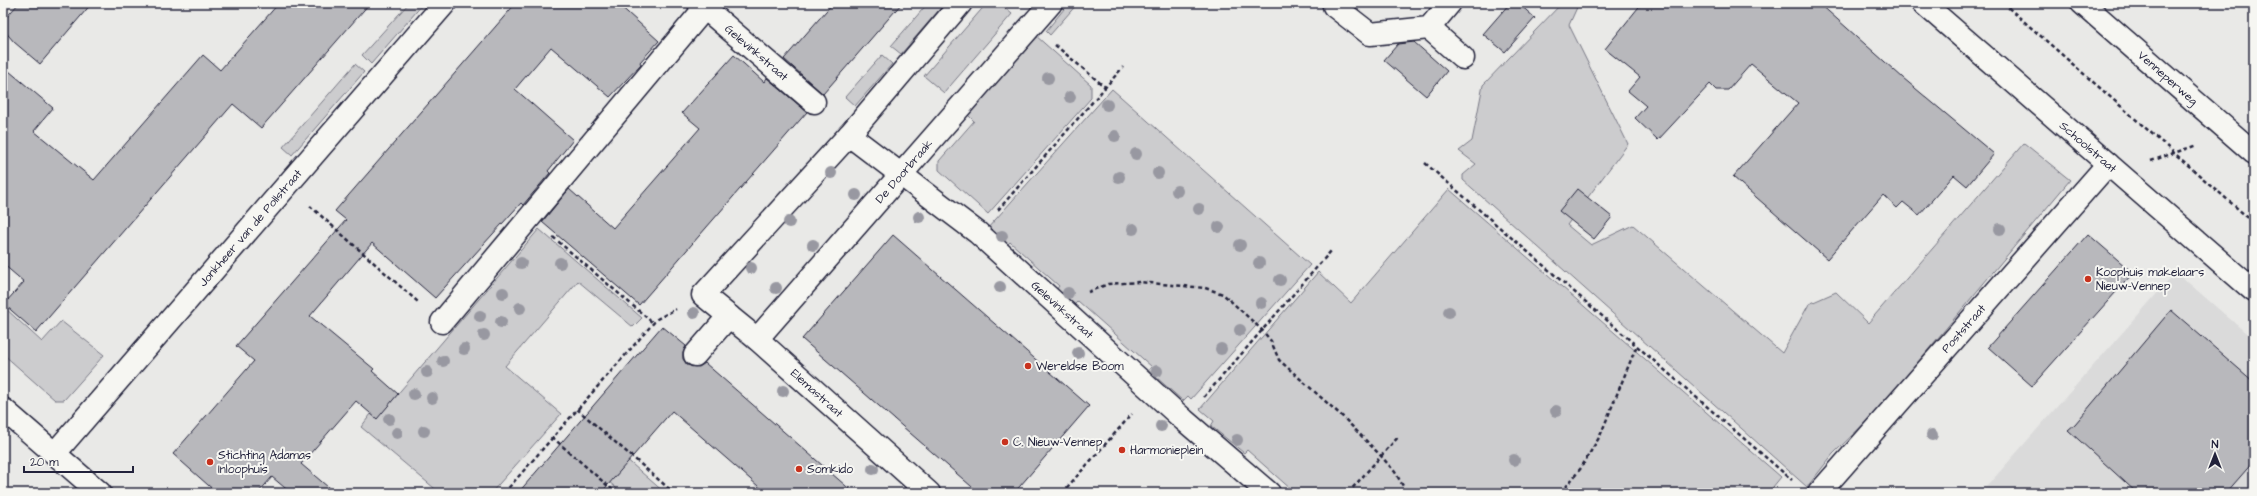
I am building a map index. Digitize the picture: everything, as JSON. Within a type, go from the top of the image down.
[{"type":"street","name":"Jonkheer van de Pollstraat","points":[[55,453],[445,3]]},
{"type":"street","points":[[703,295],[849,134],[961,3]]},
{"type":"street","name":"De Doorbraak","points":[[757,340],[1051,3]]},
{"type":"street","points":[[1334,6],[1370,34],[1429,28],[1450,3]]},
{"type":"street","name":"Schoolstraat","points":[[1923,3],[2254,291]]},
{"type":"street","name":"Venneperweg","points":[[2082,3],[2254,153]]},
{"type":"street","points":[[442,322],[704,4]]},
{"type":"street","name":"Gelevinkstraat","points":[[704,4],[814,102]]},
{"type":"street","points":[[1429,28],[1464,58]]},
{"type":"street","name":"Gelevinkstraat","points":[[849,134],[900,175],[978,233],[1184,420],[1269,493]]},
{"type":"street","name":"Poststraat","points":[[1819,493],[2108,164]]},
{"type":"street","name":"Elemastraat","points":[[703,295],[757,340],[929,493]]},
{"type":"street","points":[[695,355],[728,316]]},
{"type":"street","points":[[3,409],[100,493]]},
{"type":"path","points":[[2003,3],[2254,223]]},
{"type":"path","points":[[978,233],[1123,67]]},
{"type":"path","points":[[2143,163],[2215,139],[2225,128]]},
{"type":"path","points":[[1425,162],[1792,480]]},
{"type":"path","points":[[288,184],[442,322]]},
{"type":"path","points":[[530,217],[653,323]]},
{"type":"path","points":[[1184,420],[1331,251]]},
{"type":"path","points":[[1064,311],[1083,294],[1108,284],[1139,282],[1173,284],[1205,288],[1223,294],[1262,330],[1271,341],[1279,360],[1343,417],[1381,456],[1395,472],[1407,493]]},
{"type":"path","points":[[504,493],[657,319],[703,295]]},
{"type":"path","points":[[1561,493],[1581,468],[1600,436],[1637,345]]},
{"type":"path","points":[[1062,493],[1153,391]]},
{"type":"path","points":[[577,409],[674,493]]},
{"type":"path","points":[[1348,493],[1399,436]]},
{"type":"path","points":[[552,437],[616,493]]},
{"type":"shaded area","points":[[409,3],[423,4],[371,64],[362,55]]},
{"type":"shaded area","points":[[928,3],[945,3],[901,54],[891,46]]},
{"type":"shaded area","points":[[987,3],[999,3],[1012,14],[944,93],[924,76]]},
{"type":"shaded area","points":[[1069,3],[1078,3],[1050,35],[1046,31]]},
{"type":"shaded area","points":[[1562,3],[1579,3],[1569,25],[1628,144],[1567,225],[1591,245],[1633,225],[1782,353],[1809,304],[1836,292],[1868,323],[2024,143],[2070,180],[1877,411],[1833,454],[1807,487],[1463,180],[1463,175],[1476,164],[1459,151],[1472,141],[1483,85]]},
{"type":"shaded area","points":[[1035,35],[1091,85],[1091,98],[988,214],[939,170],[939,161],[974,121],[965,112]]},
{"type":"shaded area","points":[[882,55],[892,64],[855,106],[845,97]]},
{"type":"shaded area","points":[[355,64],[364,72],[292,155],[283,147]]},
{"type":"shaded area","points":[[1112,89],[1310,265],[1191,399],[1188,396],[1183,401],[1148,370],[1152,367],[1078,301],[1074,305],[1056,290],[1059,286],[1010,242],[1006,246],[987,229]]},
{"type":"shaded area","points":[[1449,189],[1781,477],[1768,493],[1292,493],[1293,491],[1247,450],[1244,453],[1211,426],[1214,421],[1200,409],[1318,272],[1351,303]]},
{"type":"shaded area","points":[[539,229],[642,318],[633,327],[578,281],[505,366],[561,414],[491,493],[440,493],[361,427],[371,414],[377,418]]},
{"type":"shaded area","points":[[2176,272],[2254,340],[2254,493],[1981,493]]},
{"type":"shaded area","points":[[4,307],[42,342],[61,321],[104,355],[64,400],[55,400],[3,354]]},
{"type":"shaded area","points":[[591,428],[665,493],[622,493],[572,450]]},
{"type":"building","points":[[19,3],[92,3],[40,64],[14,42],[3,29],[3,21]]},
{"type":"building","points":[[279,3],[370,3],[261,128],[233,104],[36,332],[4,304],[24,282],[3,264],[3,66],[53,108],[34,131],[94,180],[203,55],[220,70]]},
{"type":"building","points":[[516,3],[617,3],[659,41],[640,62],[641,64],[610,97],[551,47],[515,89],[573,140],[548,171],[550,173],[523,205],[521,203],[435,298],[372,243],[310,316],[374,369],[372,371],[398,394],[377,419],[356,401],[301,464],[335,493],[291,493],[272,477],[258,493],[217,493],[173,454],[254,361],[236,346],[346,220],[335,211]]},
{"type":"building","points":[[833,3],[902,3],[823,94],[784,59]]},
{"type":"building","points":[[1510,3],[1518,3],[1535,18],[1505,52],[1483,34]]},
{"type":"building","points":[[1642,3],[1819,3],[1903,78],[1994,154],[1967,186],[1954,175],[1919,215],[1903,202],[1897,208],[1883,195],[1827,259],[1733,177],[1798,103],[1751,64],[1728,90],[1716,90],[1710,84],[1658,140],[1635,118],[1646,106],[1628,91],[1640,77],[1605,49]]},
{"type":"building","points":[[1414,42],[1447,71],[1426,96],[1384,60],[1398,44]]},
{"type":"building","points":[[734,55],[764,82],[767,78],[807,112],[639,305],[542,222],[569,189],[613,228],[700,128],[682,113]]},
{"type":"building","points":[[1577,189],[1612,217],[1594,239],[1559,211]]},
{"type":"building","points":[[2088,234],[2133,273],[2032,386],[1988,347]]},
{"type":"building","points":[[893,235],[1089,406],[1014,493],[979,493],[802,339]]},
{"type":"building","points":[[2171,310],[2254,382],[2254,461],[2226,493],[2137,493],[2068,430],[2075,424]]},
{"type":"building","points":[[662,326],[686,346],[683,353],[683,359],[687,365],[699,367],[705,363],[854,493],[766,493],[672,411],[601,493],[518,493]]},
{"type":"place","name":"Koophuis makelaars Nieuw-Vennep","points":[[2088,279]]},
{"type":"place","name":"Wereldse Boom","points":[[1028,366]]},
{"type":"place","name":"C. Nieuw-Vennep","points":[[1005,442]]},
{"type":"place","name":"Harmonieplein","points":[[1122,450]]},
{"type":"place","name":"Stichting Adamas Inloophuis","points":[[210,462]]},
{"type":"place","name":"Somkido","points":[[799,469]]}]
